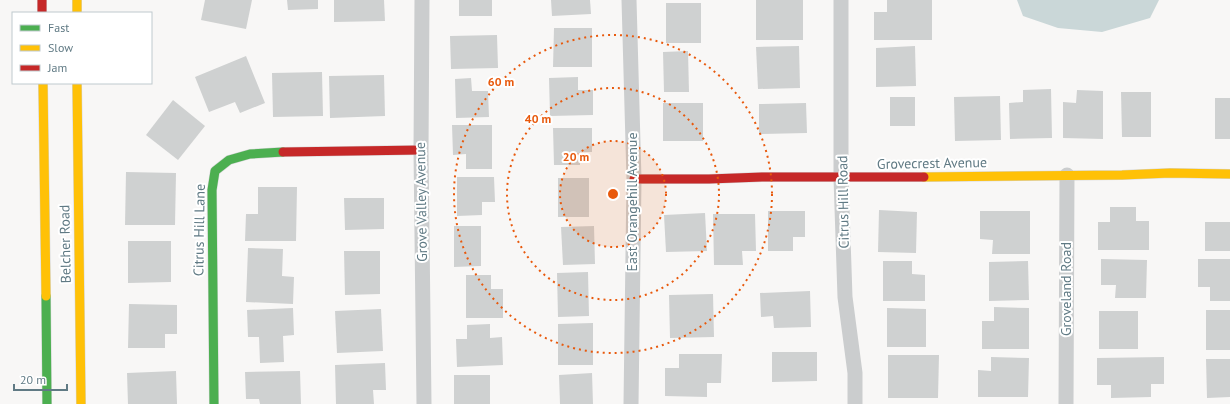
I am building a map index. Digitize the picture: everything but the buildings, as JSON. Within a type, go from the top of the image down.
[{"type":"street","points":[[42,0],[42,12]]},
{"type":"street","points":[[76,0],[77,12]]},
{"type":"street","name":"Grove Valley Avenue","points":[[422,0],[421,150],[424,404]]},
{"type":"street","name":"East Orangehill Avenue","points":[[629,0],[634,179],[631,404]]},
{"type":"street","name":"Citrus Hill Road","points":[[841,0],[841,178],[845,297],[855,373],[856,404]]},
{"type":"street","name":"Belcher Road","points":[[43,84],[47,404]]},
{"type":"street","name":"Belcher Road","points":[[77,84],[81,404]]},
{"type":"street","name":"Citrus Hill Lane","points":[[214,404],[212,190],[215,171],[229,160],[250,154],[271,152],[421,150]]},
{"type":"street","name":"Grovecrest Avenue","points":[[634,179],[762,177],[841,178],[1170,173],[1230,174]]},
{"type":"street","name":"Groveland Road","points":[[1066,404],[1067,175]]},
{"type":"shaded area","points":[[1017,0],[1159,0],[1150,18],[1102,32],[1058,28],[1023,16]]},
{"type":"traffic: fast","points":[[214,404],[212,190],[215,171],[229,160],[250,154],[283,152]]},
{"type":"traffic: fast","points":[[46,296],[47,404]]},
{"type":"traffic: slow","points":[[77,0],[77,12]]},
{"type":"traffic: slow","points":[[43,84],[46,296]]},
{"type":"traffic: slow","points":[[77,84],[81,404]]},
{"type":"traffic: slow","points":[[924,177],[1122,175],[1170,173],[1230,174]]},
{"type":"traffic: jam","points":[[42,0],[42,12]]},
{"type":"traffic: jam","points":[[283,152],[421,150]]},
{"type":"traffic: jam","points":[[634,179],[924,177]]}]
